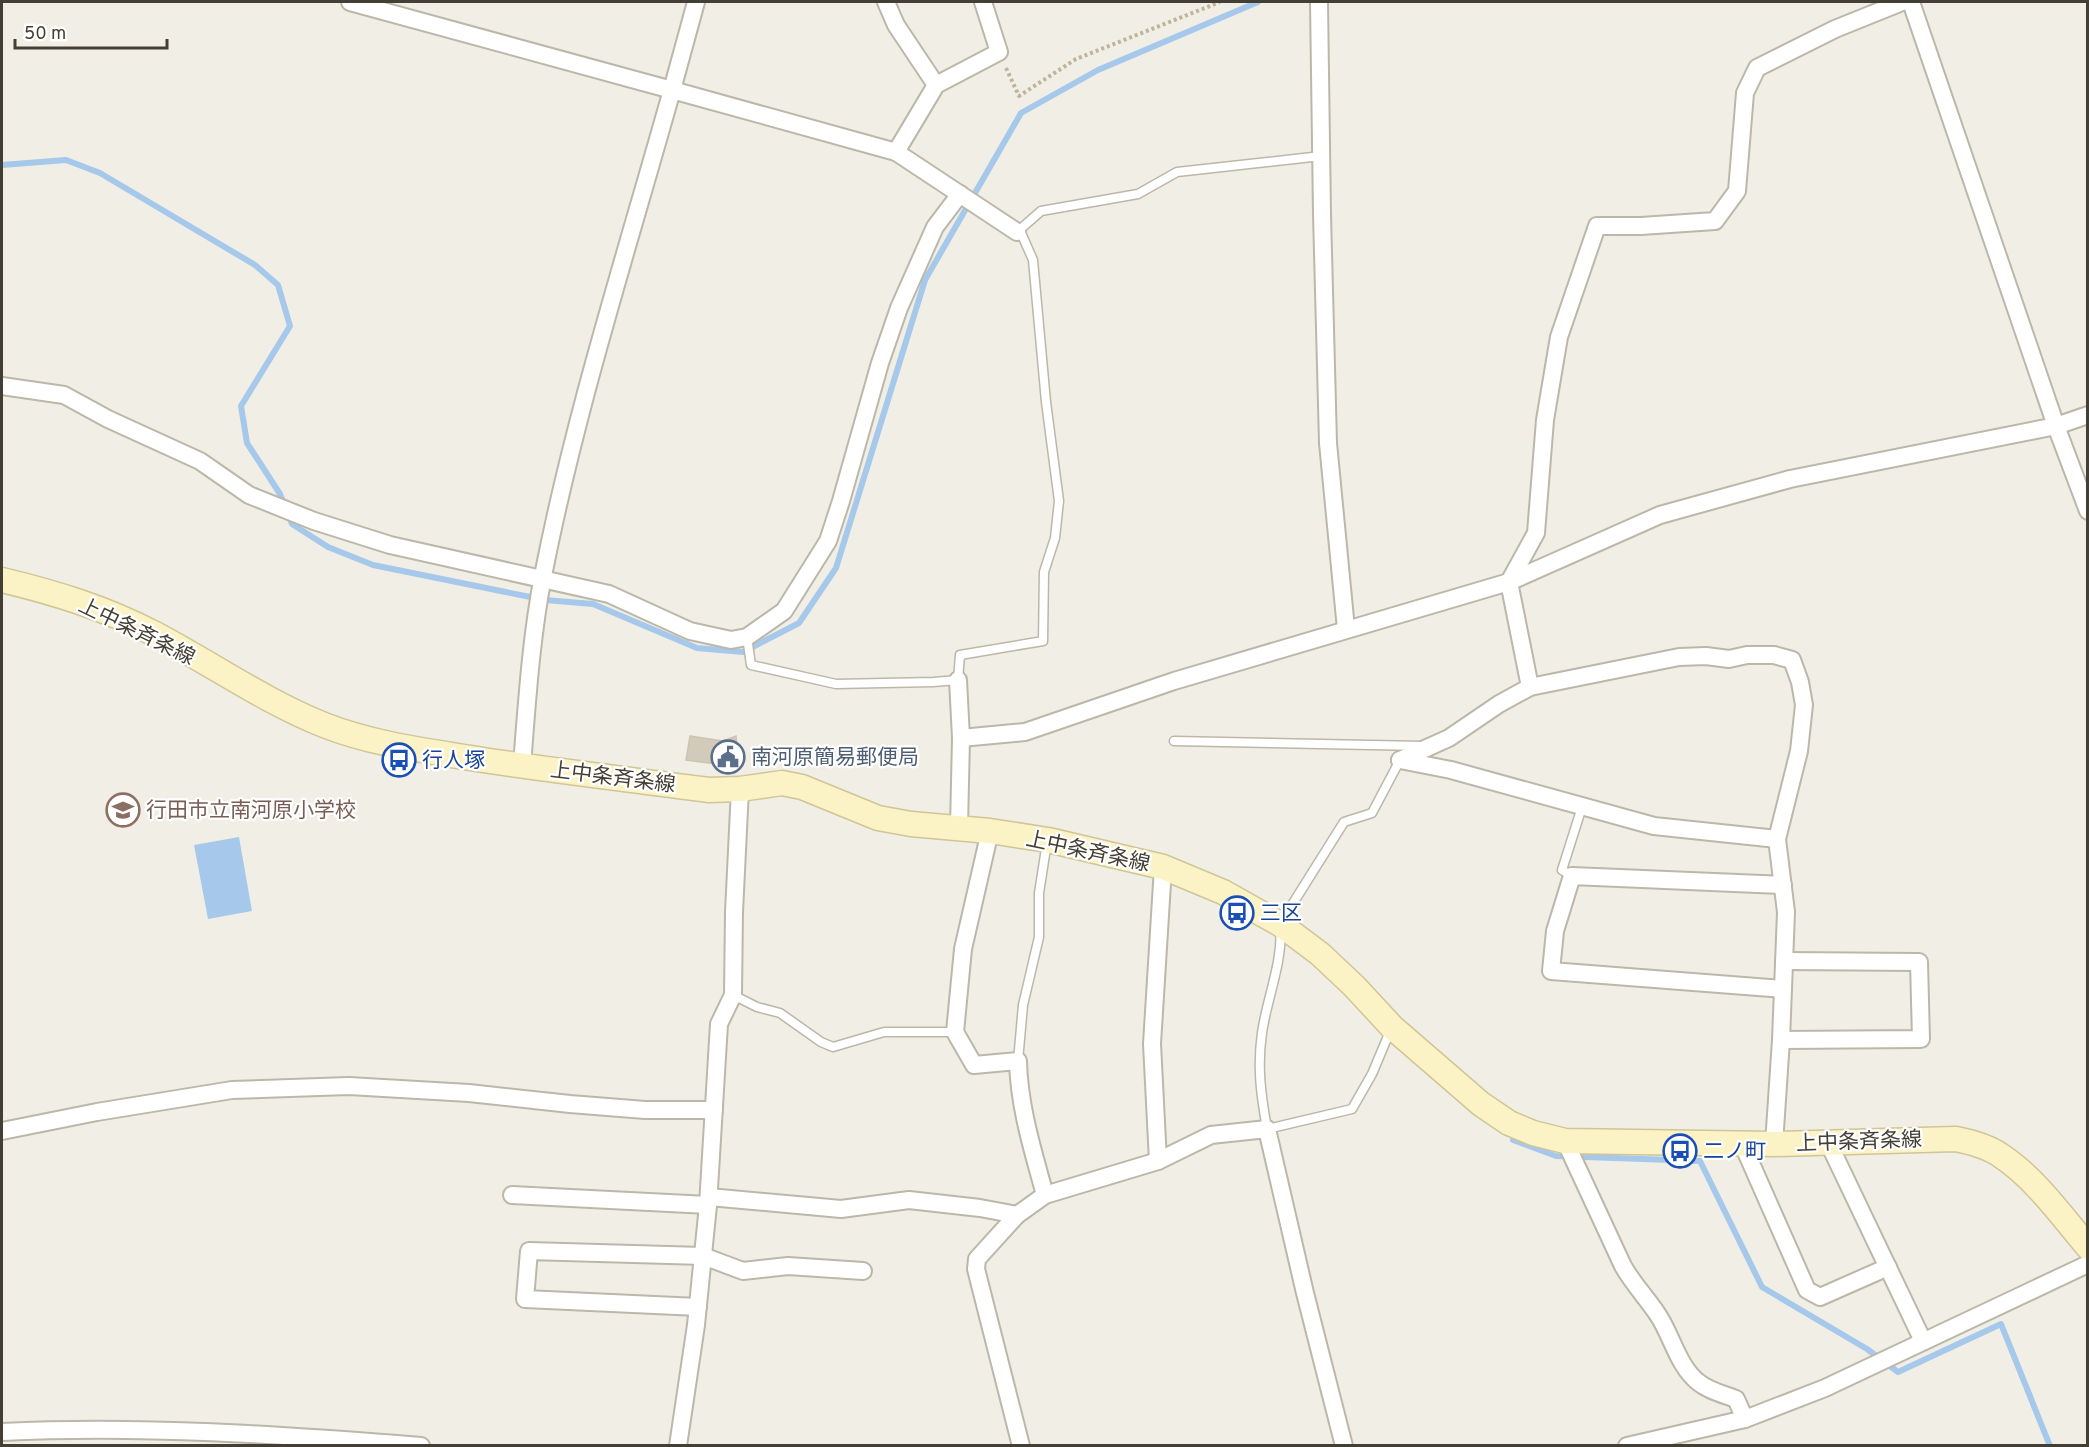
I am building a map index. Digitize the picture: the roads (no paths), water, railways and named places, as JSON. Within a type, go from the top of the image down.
[{"type":"main road","name":"上中条斉条線","points":[[2,580],[101,608],[156,635],[276,704],[324,725],[366,739],[412,749],[709,790],[740,789],[782,783],[802,787],[878,818],[1048,840],[1163,867],[1223,892],[1280,924],[1320,954],[1392,1027],[1448,1077],[1509,1123],[1533,1133],[1565,1141],[1774,1144],[1956,1139],[1977,1144],[1999,1154],[2019,1170],[2045,1194],[2088,1247]]},
{"type":"street","points":[[350,2],[896,152],[1017,232]]},
{"type":"street","points":[[522,765],[532,648],[543,578],[571,452],[696,2]]},
{"type":"street","points":[[886,2],[896,25],[936,85]]},
{"type":"street","points":[[896,152],[936,85],[999,52],[983,2]]},
{"type":"street","points":[[1319,2],[1328,443],[1346,629]]},
{"type":"street","points":[[1530,687],[1509,582],[1536,533],[1545,420],[1559,337],[1597,226],[1641,226],[1715,221],[1737,191],[1745,93],[1757,68],[1835,30],[1902,2]]},
{"type":"street","points":[[1911,2],[2056,426],[2088,512]]},
{"type":"street","points":[[2,386],[64,395],[108,419],[201,461],[249,495],[314,521],[390,545],[609,594],[690,631],[731,640],[747,637],[784,611],[828,541],[880,363],[899,309],[935,227],[960,194]]},
{"type":"street","points":[[961,738],[1025,732],[1174,681],[1509,582],[1660,515],[1790,479],[2056,426],[2088,415]]},
{"type":"street","points":[[1400,760],[1449,738],[1498,704],[1530,687],[1679,657],[1706,656],[1729,659],[1774,655],[1792,660],[1800,682],[1804,705],[1798,751],[1777,839],[1786,912],[1774,1144]]},
{"type":"street","points":[[958,680],[961,738],[959,827]]},
{"type":"street","points":[[1400,760],[1451,770],[1654,826],[1777,839]]},
{"type":"street","points":[[678,1446],[703,1256],[719,1024],[733,995],[734,912],[740,789]]},
{"type":"street","points":[[990,831],[963,949],[955,1032],[974,1065],[1018,1061],[1018,1086],[1045,1195]]},
{"type":"street","points":[[1158,1161],[1152,1044],[1163,867]]},
{"type":"street","points":[[1783,885],[1572,876],[1555,931],[1551,971],[1783,989]]},
{"type":"street","points":[[1781,1040],[1921,1039],[1919,962],[1784,961]]},
{"type":"street","points":[[2,1131],[137,1105],[232,1090],[349,1086],[469,1093],[645,1110],[714,1110]]},
{"type":"street","points":[[1021,1446],[976,1269],[977,1259],[1017,1215],[1045,1195],[1158,1161],[1211,1135],[1267,1129],[1344,1446]]},
{"type":"street","points":[[1565,1141],[1623,1266],[1633,1283],[1659,1315],[1688,1372],[1710,1390],[1736,1399],[1745,1419]]},
{"type":"street","points":[[1828,1142],[1923,1341]]},
{"type":"street","points":[[1742,1143],[1807,1290],[1820,1297],[1888,1267]]},
{"type":"street","points":[[512,1195],[708,1201],[841,1209],[909,1200],[980,1208],[1017,1215]]},
{"type":"street","points":[[698,1307],[525,1299],[529,1251],[703,1256],[743,1271],[788,1266],[863,1271]]},
{"type":"street","points":[[1627,1446],[1745,1419],[1825,1388],[2088,1264]]},
{"type":"street","points":[[2,1432],[76,1428],[421,1446]]},
{"type":"lane","points":[[747,637],[751,665],[836,684],[958,680],[960,655],[1043,641],[1044,572],[1055,538],[1059,501],[1046,402],[1033,260],[1022,235],[1017,232],[1041,210],[1138,194],[1177,172],[1321,156]]},
{"type":"lane","points":[[1174,741],[1430,746]]},
{"type":"lane","points":[[1392,1027],[1372,1074],[1352,1109],[1267,1129],[1259,1086],[1262,1034],[1282,941],[1280,924],[1344,822],[1372,813],[1400,760]]},
{"type":"lane","points":[[1572,876],[1562,870],[1582,807]]},
{"type":"lane","points":[[1018,1061],[1023,1005],[1039,937],[1039,893],[1048,840]]},
{"type":"lane","points":[[733,995],[757,1007],[780,1013],[821,1042],[833,1047],[884,1032],[955,1032]]},
{"type":"water","points":[[239,837],[252,911],[208,919],[194,845]]},
{"type":"waterway","points":[[2,165],[66,160],[100,173],[255,265],[278,285],[290,326],[241,406],[247,443],[280,494],[292,524],[328,547],[373,565],[545,600],[593,604],[697,648],[743,652],[799,623],[836,568],[925,280],[1021,113],[1098,70],[1258,2]]},
{"type":"waterway","points":[[1513,1140],[1556,1156],[1700,1161],[1762,1287],[1867,1349],[1898,1372],[2001,1324],[2050,1446]]},
{"type":"place","name":"南河原簡易郵便局","points":[[728,757]]},
{"type":"place","name":"行人塚","points":[[399,760]]},
{"type":"place","name":"行田市立南河原小学校","points":[[123,810]]},
{"type":"place","name":"三区","points":[[1237,913]]},
{"type":"place","name":"二ノ町","points":[[1680,1151]]}]
